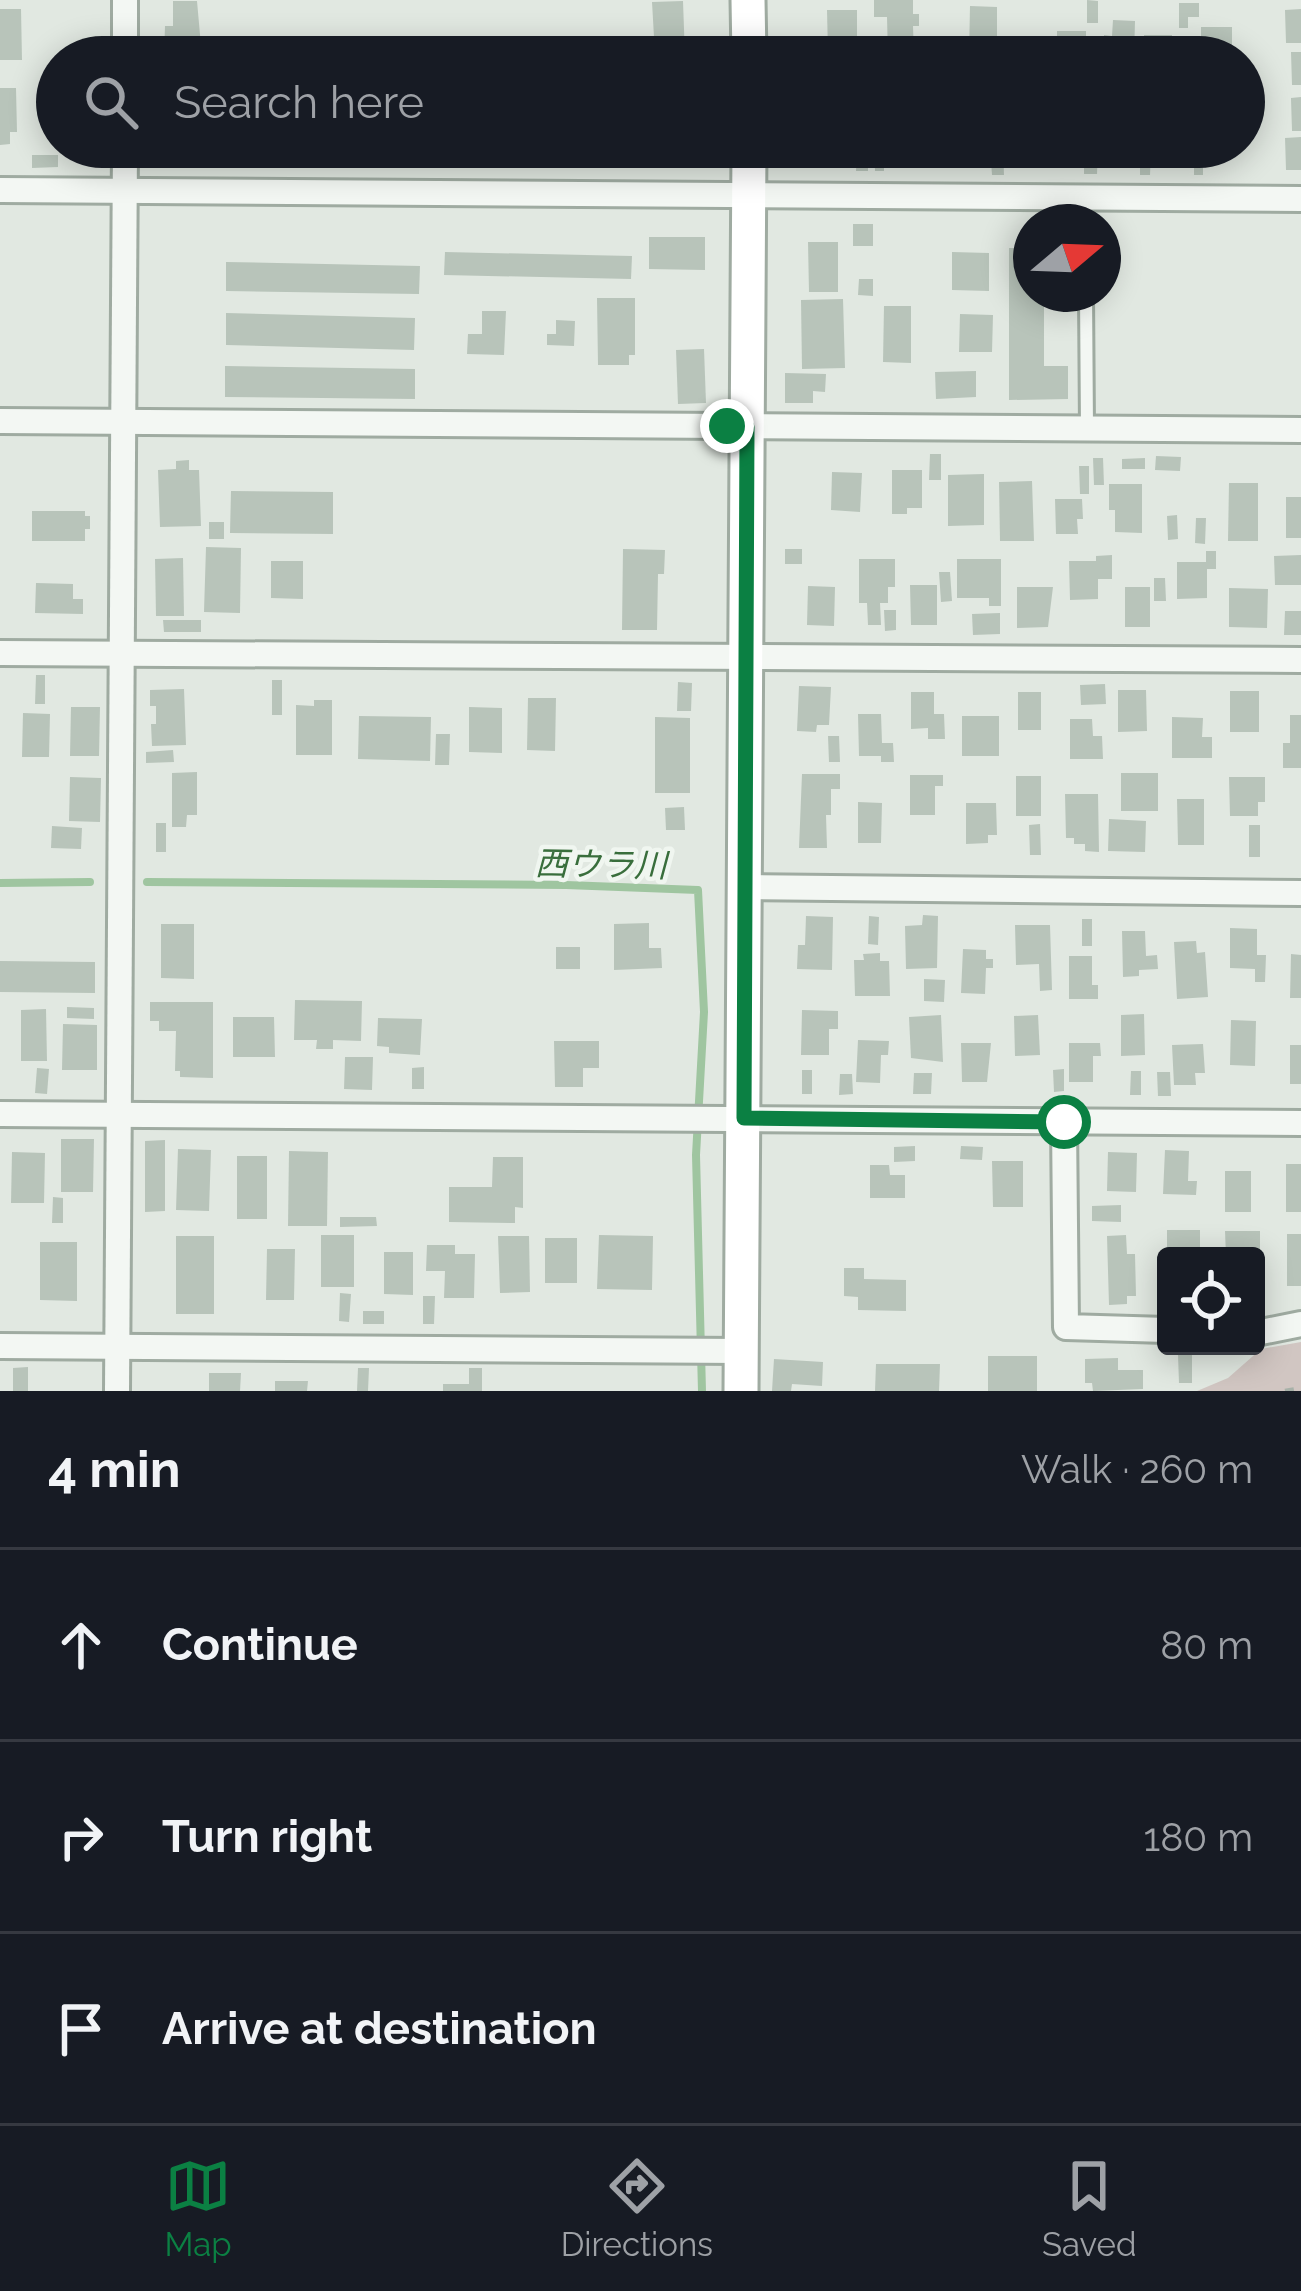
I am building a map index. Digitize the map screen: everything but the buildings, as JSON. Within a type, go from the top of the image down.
[{"type":"street","points":[[125,0],[125,36]]},
{"type":"street","points":[[748,0],[748,36]]},
{"type":"street","points":[[117,1391],[124,168]]},
{"type":"street","points":[[741,1391],[749,168]]},
{"type":"street","points":[[0,190],[749,196],[1013,207]]},
{"type":"street","points":[[1121,208],[1301,199]]},
{"type":"street","points":[[0,421],[1301,430]]},
{"type":"street","points":[[0,652],[1301,660]]},
{"type":"street","points":[[745,887],[1301,893]]},
{"type":"street","points":[[0,1114],[1301,1123]]},
{"type":"street","points":[[1064,1122],[1066,1327],[1157,1330]]},
{"type":"street","points":[[1265,1332],[1301,1324]]},
{"type":"street","points":[[0,1346],[741,1351]]},
{"type":"lane","points":[[1086,312],[1087,429]]},
{"type":"path","points":[[1285,1391],[1301,1388]]},
{"type":"shaded area","points":[[1301,1342],[1301,1391],[1197,1391],[1228,1378],[1254,1355],[1265,1355],[1265,1348]]},
{"type":"waterway","name":"西ウラ川","points":[[0,883],[90,882]]},
{"type":"waterway","name":"西ウラ川","points":[[147,882],[698,890],[704,1012],[696,1155],[702,1391]]},
{"type":"route","points":[[727,426],[747,427],[744,1118],[1064,1122]]}]
